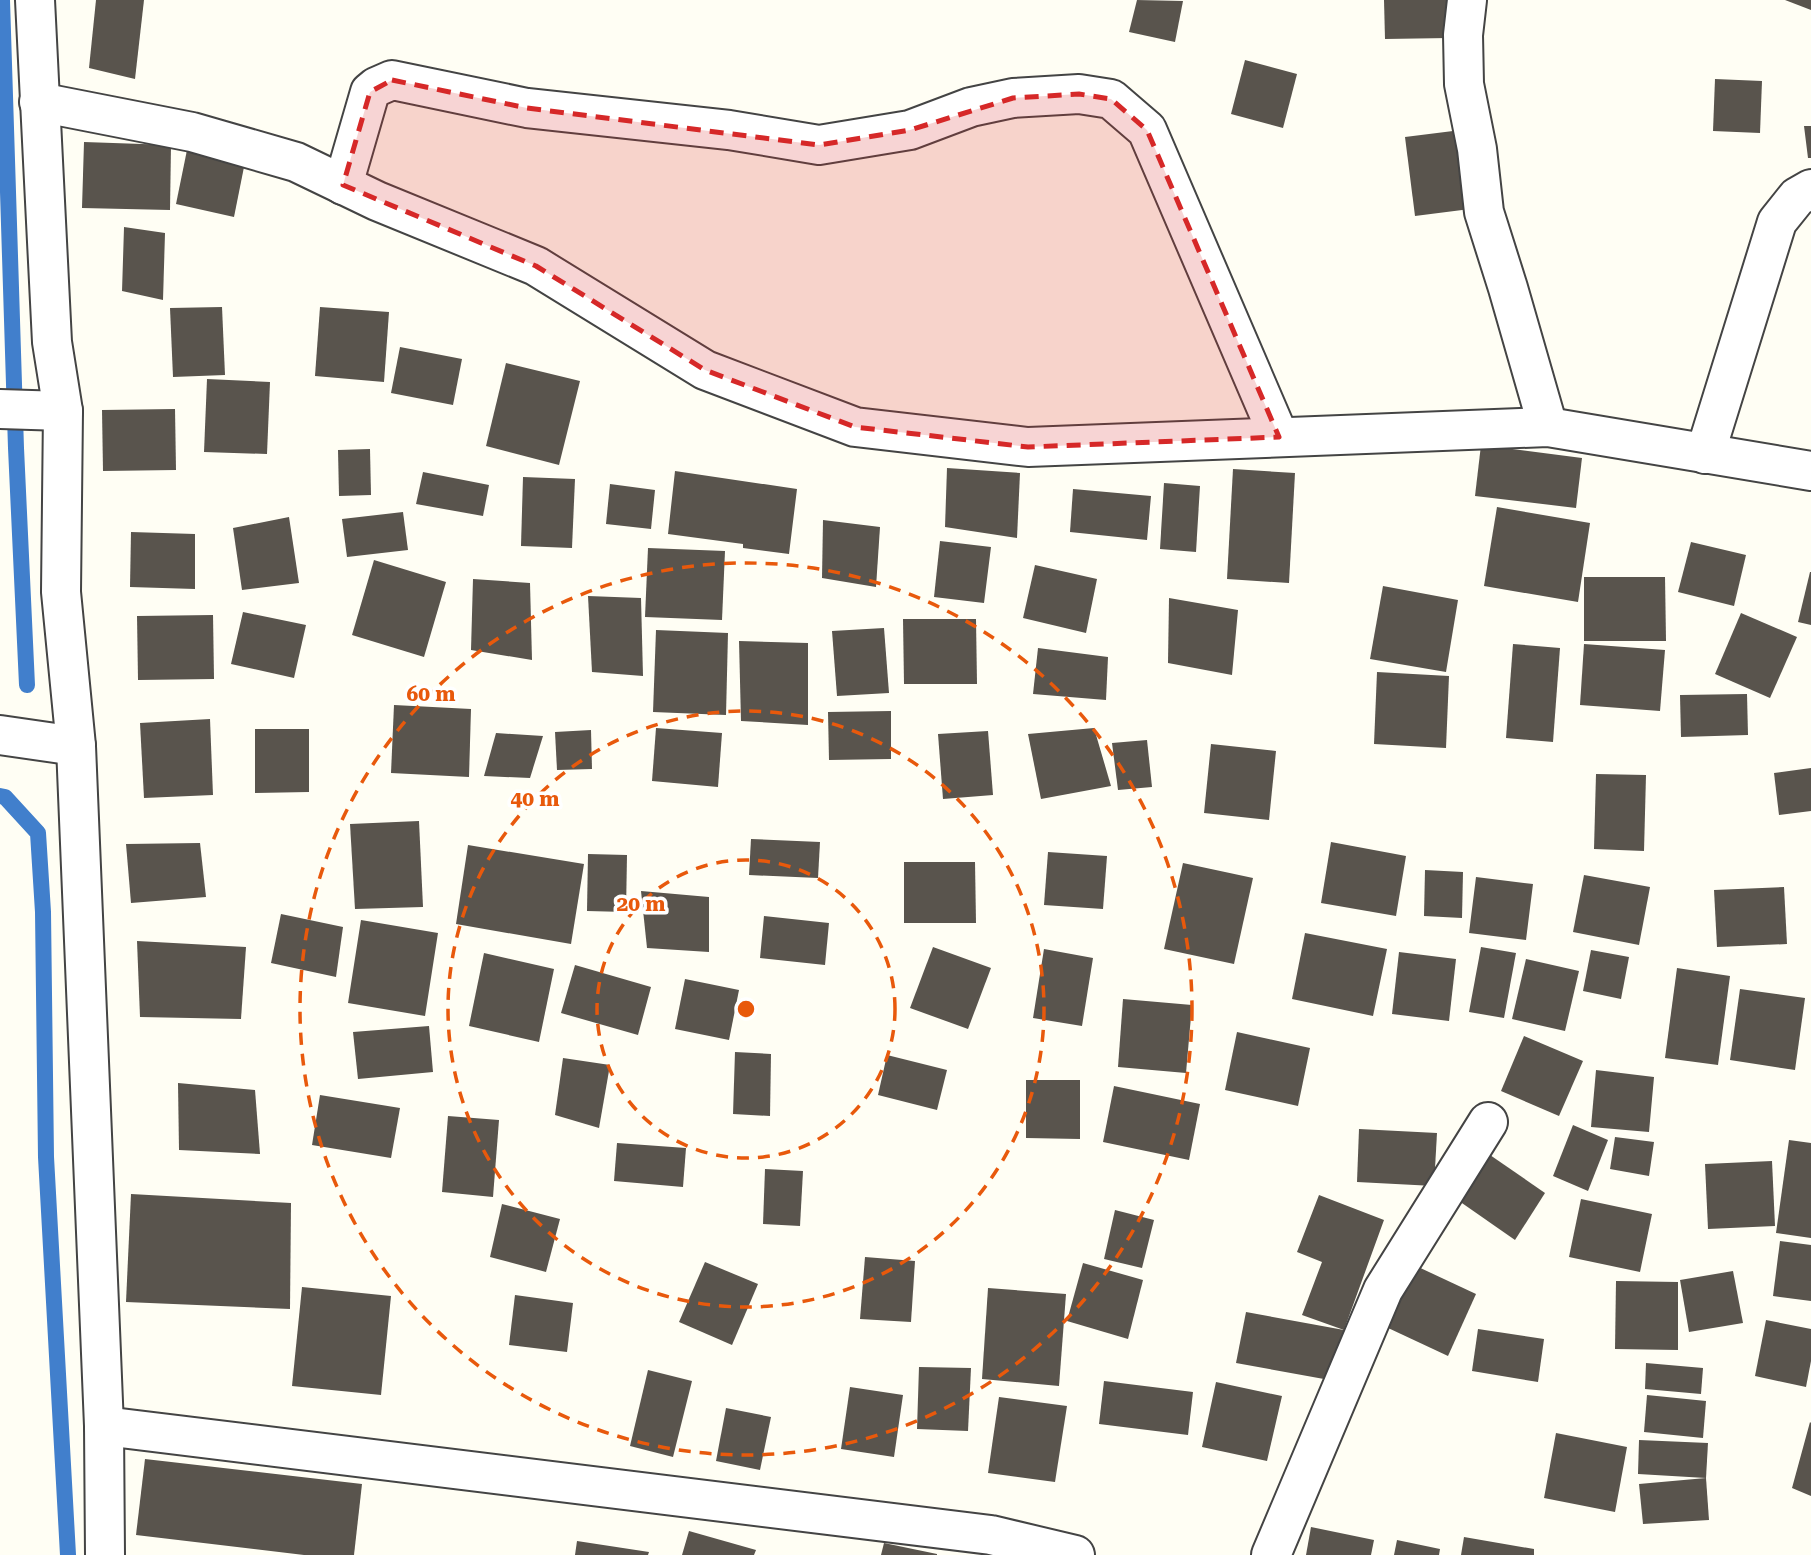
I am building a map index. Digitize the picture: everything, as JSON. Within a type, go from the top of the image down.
[{"type":"street","points":[[35,0],[52,342],[31,410],[61,592],[76,746],[104,1426],[106,1555]]},
{"type":"street","points":[[1467,0],[1463,35],[1464,84],[1477,149],[1484,212],[1548,427]]},
{"type":"street","points":[[343,185],[370,92],[392,80],[527,108],[716,128],[818,145],[910,130],[971,107],[1013,98],[1079,94],[1111,99],[1147,130],[1279,437]]},
{"type":"street","points":[[39,102],[192,132],[296,162],[343,185],[536,266],[705,370],[855,427],[1028,447],[1548,427],[1811,471]]},
{"type":"street","points":[[1705,454],[1777,222],[1797,197],[1811,189]]},
{"type":"street","points":[[0,735],[76,746]]},
{"type":"street","points":[[1271,1555],[1383,1290],[1488,1122]]},
{"type":"street","points":[[104,1426],[991,1535],[1075,1555]]},
{"type":"highlighted area","points":[[392,80],[527,108],[819,145],[910,130],[1013,98],[1079,94],[1111,99],[1147,130],[1279,437],[1028,447],[855,427],[705,370],[536,266],[343,185],[370,92]]},
{"type":"building","points":[[96,0],[144,0],[135,79],[89,68]]},
{"type":"building","points":[[1137,0],[1183,1],[1175,42],[1129,32]]},
{"type":"building","points":[[1384,0],[1448,0],[1449,38],[1385,39]]},
{"type":"building","points":[[1785,0],[1811,0],[1811,10]]},
{"type":"building","points":[[1245,60],[1297,74],[1283,128],[1231,114]]},
{"type":"building","points":[[1715,79],[1762,81],[1760,133],[1713,131]]},
{"type":"building","points":[[1804,126],[1811,126],[1811,158],[1808,158]]},
{"type":"building","points":[[1461,130],[1470,209],[1415,216],[1405,137]]},
{"type":"building","points":[[84,142],[171,145],[170,210],[82,208]]},
{"type":"building","points":[[187,150],[245,162],[234,217],[176,204]]},
{"type":"building","points":[[124,227],[165,233],[163,300],[122,291]]},
{"type":"building","points":[[222,307],[225,375],[173,377],[170,308]]},
{"type":"building","points":[[320,307],[389,312],[384,382],[315,376]]},
{"type":"building","points":[[400,347],[462,359],[453,405],[391,393]]},
{"type":"building","points":[[506,363],[580,381],[559,465],[486,446]]},
{"type":"building","points":[[207,379],[270,382],[267,454],[204,452]]},
{"type":"building","points":[[175,409],[176,470],[103,471],[102,410]]},
{"type":"building","points":[[1481,445],[1582,458],[1576,508],[1475,496]]},
{"type":"building","points":[[370,449],[371,495],[339,496],[338,450]]},
{"type":"building","points":[[947,468],[1020,473],[1017,538],[945,527]]},
{"type":"building","points":[[1233,469],[1295,473],[1289,583],[1227,579]]},
{"type":"building","points":[[675,471],[797,489],[789,554],[743,548],[743,544],[668,534]]},
{"type":"building","points":[[423,472],[489,485],[483,516],[416,504]]},
{"type":"building","points":[[523,477],[575,479],[572,548],[521,546]]},
{"type":"building","points":[[1164,483],[1200,486],[1196,552],[1160,549]]},
{"type":"building","points":[[610,484],[655,490],[651,529],[606,524]]},
{"type":"building","points":[[1073,489],[1151,496],[1147,540],[1070,532]]},
{"type":"building","points":[[1497,507],[1590,523],[1578,602],[1484,586]]},
{"type":"building","points":[[403,512],[408,550],[347,557],[342,519]]},
{"type":"building","points":[[289,517],[299,583],[242,590],[233,528]]},
{"type":"building","points":[[823,520],[880,527],[876,587],[822,578]]},
{"type":"building","points":[[131,532],[195,534],[195,589],[130,587]]},
{"type":"building","points":[[940,541],[991,547],[984,603],[934,597]]},
{"type":"building","points":[[1691,542],[1746,555],[1734,606],[1678,592]]},
{"type":"building","points":[[648,548],[725,551],[722,620],[645,617]]},
{"type":"building","points":[[374,560],[446,582],[424,657],[352,635]]},
{"type":"building","points":[[1035,565],[1097,579],[1086,633],[1023,618]]},
{"type":"building","points":[[1811,572],[1811,625],[1798,622]]},
{"type":"building","points":[[1584,577],[1665,577],[1666,641],[1584,641]]},
{"type":"building","points":[[473,579],[530,583],[532,660],[471,650]]},
{"type":"building","points":[[1383,586],[1458,600],[1446,672],[1370,659]]},
{"type":"building","points":[[588,596],[641,598],[643,676],[592,672]]},
{"type":"building","points":[[1169,598],[1238,610],[1232,675],[1168,663]]},
{"type":"building","points":[[243,612],[306,625],[294,678],[231,664]]},
{"type":"building","points":[[1741,613],[1797,637],[1770,698],[1715,674]]},
{"type":"building","points":[[213,615],[214,679],[138,680],[137,616]]},
{"type":"building","points":[[903,619],[976,619],[977,684],[904,684]]},
{"type":"building","points":[[884,628],[889,693],[837,696],[832,631]]},
{"type":"building","points":[[656,630],[728,633],[726,715],[653,712]]},
{"type":"building","points":[[739,641],[808,643],[808,725],[741,721]]},
{"type":"building","points":[[1513,644],[1560,648],[1553,742],[1506,738]]},
{"type":"building","points":[[1584,644],[1665,650],[1660,711],[1580,705]]},
{"type":"building","points":[[1038,648],[1108,657],[1106,700],[1033,694]]},
{"type":"building","points":[[1377,672],[1449,676],[1446,748],[1374,744]]},
{"type":"building","points":[[1747,694],[1748,735],[1681,737],[1680,695]]},
{"type":"building","points":[[394,705],[471,709],[469,777],[391,773]]},
{"type":"building","points":[[891,711],[891,759],[829,760],[828,712]]},
{"type":"building","points":[[210,719],[213,795],[144,798],[140,723]]},
{"type":"building","points":[[656,728],[722,733],[718,787],[652,781]]},
{"type":"building","points":[[1094,728],[1111,786],[1041,799],[1028,734]]},
{"type":"building","points":[[255,729],[309,729],[309,792],[255,793]]},
{"type":"building","points":[[591,730],[592,769],[557,770],[555,732]]},
{"type":"building","points":[[988,731],[993,795],[943,799],[938,734]]},
{"type":"building","points":[[496,733],[543,736],[530,778],[484,776]]},
{"type":"building","points":[[1147,740],[1152,787],[1118,790],[1112,743]]},
{"type":"building","points":[[1211,744],[1276,751],[1269,820],[1204,813]]},
{"type":"building","points":[[1811,768],[1811,811],[1779,815],[1774,773]]},
{"type":"building","points":[[1596,774],[1646,775],[1644,851],[1594,849]]},
{"type":"building","points":[[419,821],[423,907],[355,909],[350,824]]},
{"type":"building","points":[[751,839],[820,842],[818,878],[749,875]]},
{"type":"building","points":[[1331,842],[1406,856],[1396,916],[1321,903]]},
{"type":"building","points":[[200,843],[206,897],[131,903],[126,844]]},
{"type":"building","points":[[468,845],[584,864],[571,944],[456,924]]},
{"type":"building","points":[[1048,852],[1107,856],[1103,909],[1044,905]]},
{"type":"building","points":[[588,854],[627,855],[626,912],[587,911]]},
{"type":"building","points":[[904,862],[975,862],[976,923],[904,923]]},
{"type":"building","points":[[1183,863],[1253,878],[1234,964],[1164,949]]},
{"type":"building","points":[[1425,870],[1463,872],[1462,918],[1424,916]]},
{"type":"building","points":[[1584,875],[1650,887],[1639,945],[1573,932]]},
{"type":"building","points":[[1476,877],[1533,884],[1526,940],[1469,933]]},
{"type":"building","points":[[1784,887],[1787,944],[1717,947],[1714,890]]},
{"type":"building","points":[[641,891],[709,897],[709,952],[647,948]]},
{"type":"building","points":[[281,914],[343,927],[336,977],[271,963]]},
{"type":"building","points":[[764,916],[829,923],[825,965],[760,958]]},
{"type":"building","points":[[361,920],[438,933],[425,1016],[348,1003]]},
{"type":"building","points":[[1305,933],[1387,949],[1373,1016],[1292,999]]},
{"type":"building","points":[[137,941],[246,947],[241,1019],[140,1017]]},
{"type":"building","points":[[933,947],[991,968],[968,1029],[910,1008]]},
{"type":"building","points":[[1481,947],[1516,953],[1504,1018],[1469,1012]]},
{"type":"building","points":[[1044,949],[1093,958],[1082,1026],[1033,1018]]},
{"type":"building","points":[[1591,950],[1629,957],[1621,999],[1583,991]]},
{"type":"building","points":[[1399,952],[1456,959],[1449,1021],[1392,1014]]},
{"type":"building","points":[[484,953],[554,969],[539,1042],[469,1026]]},
{"type":"building","points":[[1526,959],[1579,971],[1565,1031],[1512,1019]]},
{"type":"building","points":[[575,965],[651,987],[638,1035],[561,1013]]},
{"type":"building","points":[[1677,968],[1730,976],[1718,1065],[1665,1058]]},
{"type":"building","points":[[685,979],[739,990],[729,1040],[675,1029]]},
{"type":"building","points":[[1740,989],[1805,998],[1795,1070],[1730,1060]]},
{"type":"building","points":[[1123,999],[1192,1005],[1186,1073],[1118,1067]]},
{"type":"building","points":[[429,1026],[433,1072],[358,1079],[353,1032]]},
{"type":"building","points":[[1237,1032],[1310,1048],[1298,1106],[1225,1090]]},
{"type":"building","points":[[1524,1036],[1583,1061],[1559,1116],[1501,1091]]},
{"type":"building","points":[[735,1052],[771,1054],[770,1116],[733,1114]]},
{"type":"building","points":[[887,1055],[947,1070],[937,1110],[878,1095]]},
{"type":"building","points":[[563,1058],[610,1065],[599,1128],[555,1115]]},
{"type":"building","points":[[1596,1070],[1654,1077],[1649,1132],[1591,1127]]},
{"type":"building","points":[[1026,1080],[1080,1080],[1080,1139],[1026,1138]]},
{"type":"building","points":[[178,1083],[255,1090],[260,1154],[179,1150]]},
{"type":"building","points":[[1114,1086],[1200,1104],[1189,1160],[1103,1142]]},
{"type":"building","points":[[320,1095],[400,1108],[391,1158],[312,1145]]},
{"type":"building","points":[[448,1116],[499,1120],[493,1197],[442,1192]]},
{"type":"building","points":[[1573,1125],[1608,1140],[1588,1191],[1553,1176]]},
{"type":"building","points":[[1359,1129],[1437,1133],[1434,1186],[1357,1182]]},
{"type":"building","points":[[1615,1137],[1654,1142],[1649,1176],[1610,1169]]},
{"type":"building","points":[[1789,1140],[1811,1143],[1811,1238],[1776,1233]]},
{"type":"building","points":[[617,1143],[686,1148],[683,1187],[614,1181]]},
{"type":"building","points":[[1490,1155],[1545,1193],[1515,1240],[1459,1201]]},
{"type":"building","points":[[1772,1161],[1775,1226],[1708,1229],[1705,1164]]},
{"type":"building","points":[[765,1169],[803,1171],[800,1226],[763,1224]]},
{"type":"building","points":[[131,1194],[291,1203],[290,1309],[126,1302]]},
{"type":"building","points":[[1319,1195],[1384,1220],[1344,1330],[1302,1315],[1322,1262],[1297,1252]]},
{"type":"building","points":[[1581,1199],[1652,1214],[1640,1272],[1569,1257]]},
{"type":"building","points":[[502,1204],[560,1219],[546,1272],[490,1257]]},
{"type":"building","points":[[1115,1210],[1154,1220],[1142,1268],[1104,1259]]},
{"type":"building","points":[[1780,1241],[1811,1245],[1811,1301],[1773,1296]]},
{"type":"building","points":[[865,1257],[915,1261],[911,1322],[860,1319]]},
{"type":"building","points":[[705,1262],[758,1284],[732,1345],[679,1322]]},
{"type":"building","points":[[1083,1263],[1143,1280],[1128,1339],[1067,1321]]},
{"type":"building","points":[[1414,1265],[1476,1294],[1448,1356],[1386,1327]]},
{"type":"building","points":[[1733,1271],[1743,1323],[1689,1332],[1680,1280]]},
{"type":"building","points":[[1616,1281],[1678,1282],[1678,1350],[1615,1349]]},
{"type":"building","points":[[302,1287],[391,1296],[381,1395],[292,1386]]},
{"type":"building","points":[[988,1288],[1066,1294],[1059,1386],[982,1379]]},
{"type":"building","points":[[515,1295],[573,1303],[567,1352],[509,1345]]},
{"type":"building","points":[[1246,1312],[1344,1330],[1335,1381],[1236,1363]]},
{"type":"building","points":[[1766,1320],[1811,1329],[1811,1361],[1806,1387],[1755,1376]]},
{"type":"building","points":[[1478,1329],[1544,1339],[1538,1382],[1472,1371]]},
{"type":"building","points":[[1646,1363],[1703,1368],[1701,1394],[1645,1389]]},
{"type":"building","points":[[919,1367],[971,1368],[968,1431],[917,1429]]},
{"type":"building","points":[[648,1370],[692,1381],[673,1457],[630,1446]]},
{"type":"building","points":[[1104,1381],[1193,1392],[1188,1435],[1099,1424]]},
{"type":"building","points":[[1216,1382],[1282,1396],[1267,1461],[1202,1447]]},
{"type":"building","points":[[850,1387],[903,1395],[894,1457],[841,1449]]},
{"type":"building","points":[[1647,1395],[1706,1401],[1703,1438],[1644,1432]]},
{"type":"building","points":[[999,1397],[1067,1406],[1055,1482],[988,1473]]},
{"type":"building","points":[[726,1408],[771,1417],[760,1470],[716,1461]]},
{"type":"building","points":[[1811,1423],[1811,1496],[1792,1488]]},
{"type":"building","points":[[1556,1433],[1627,1447],[1615,1512],[1544,1498]]},
{"type":"building","points":[[1639,1440],[1708,1443],[1706,1478],[1638,1474]]},
{"type":"building","points":[[145,1459],[362,1484],[354,1555],[304,1555],[136,1535]]},
{"type":"building","points":[[1706,1478],[1709,1520],[1643,1524],[1639,1484]]},
{"type":"building","points":[[1311,1527],[1374,1540],[1371,1555],[1306,1555]]},
{"type":"building","points":[[689,1531],[756,1550],[754,1555],[682,1555]]},
{"type":"building","points":[[1464,1537],[1534,1549],[1534,1555],[1461,1555]]},
{"type":"building","points":[[1397,1540],[1440,1549],[1439,1555],[1394,1555]]},
{"type":"building","points":[[577,1541],[649,1552],[648,1555],[575,1555]]},
{"type":"building","points":[[884,1543],[937,1554],[937,1555],[881,1555]]},
{"type":"waterway","points":[[2,0],[16,448],[27,685]]},
{"type":"waterway","points":[[0,796],[5,797],[38,833],[43,912],[46,1157],[68,1555]]}]
